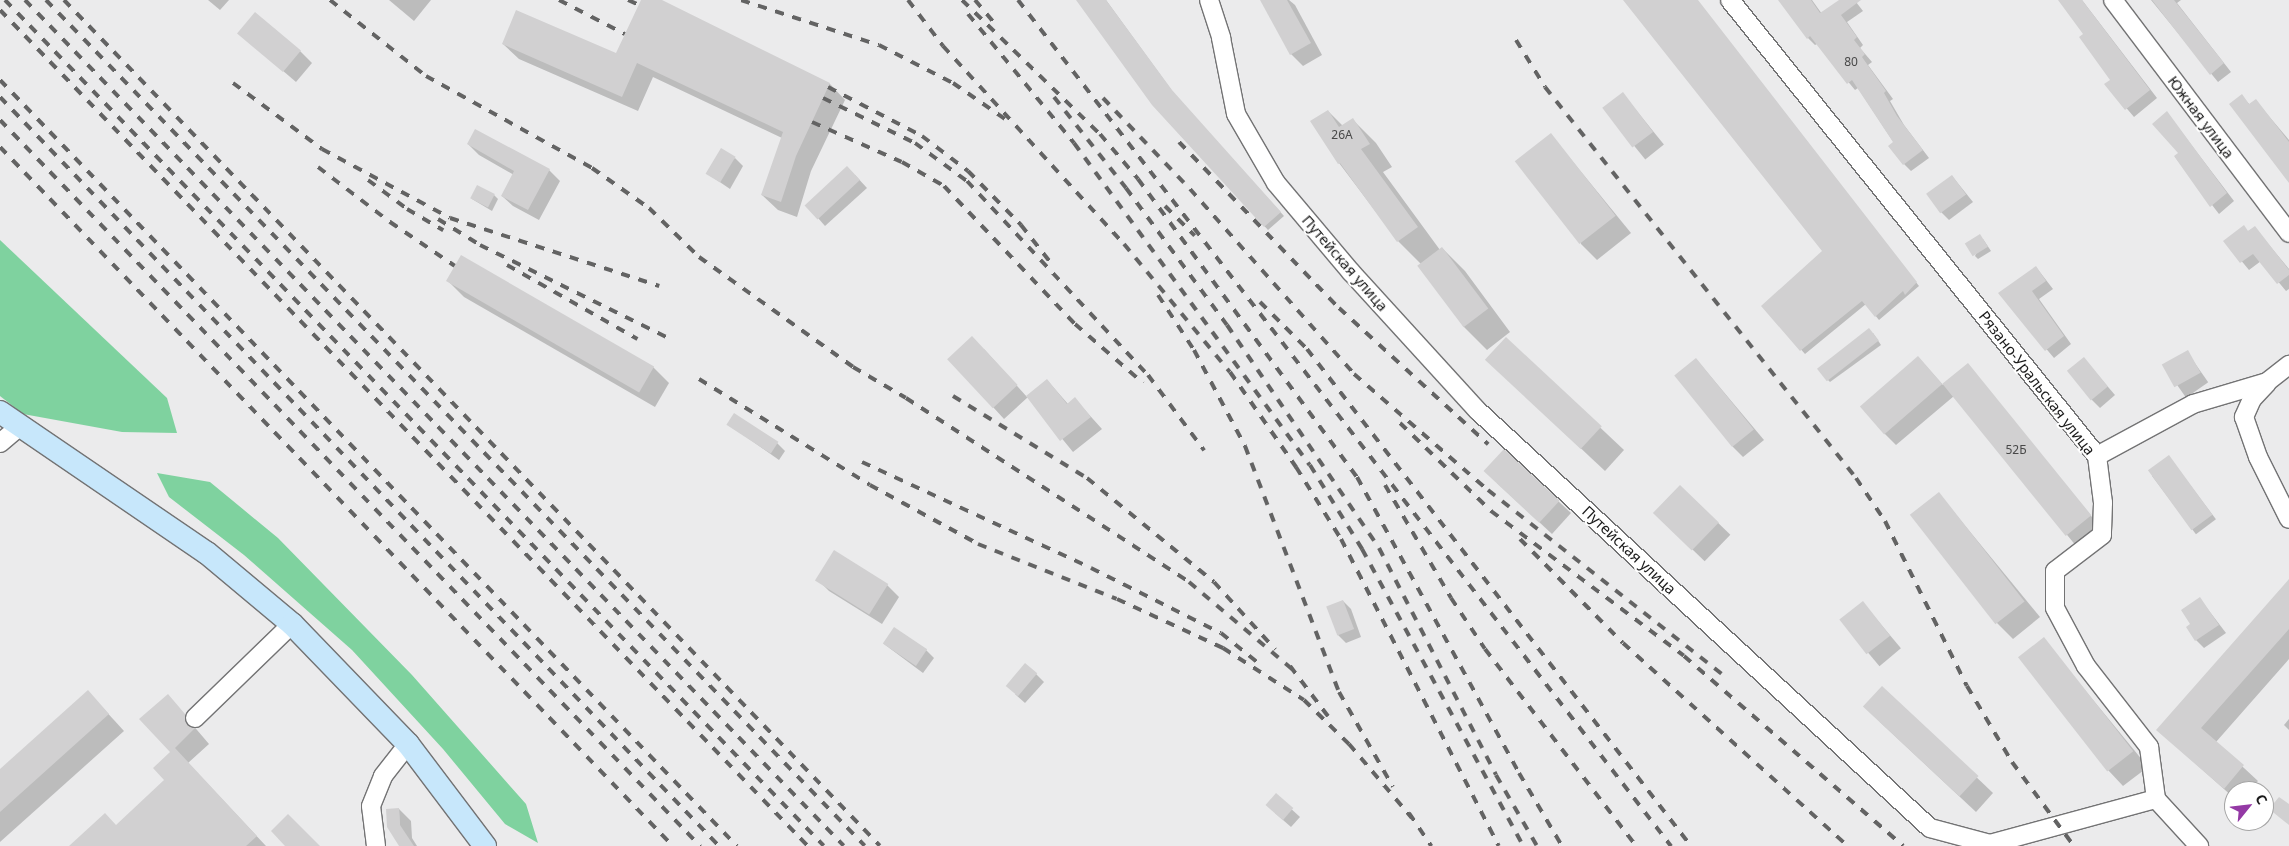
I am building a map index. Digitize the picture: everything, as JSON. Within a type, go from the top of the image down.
[{"type":"main road","points":[[0,412],[19,427],[207,553],[292,624],[408,744],[485,846]]},
{"type":"street","name":"Путейская улица","points":[[1209,0],[1221,38],[1236,114],[1276,183],[1351,272],[1478,410],[1930,828],[1990,844],[2156,799]]},
{"type":"street","name":"Рязано-Уральская улица","points":[[1730,0],[2097,456],[2103,503],[2102,535],[2054,571],[2055,608],[2086,666],[2149,747],[2156,799]]},
{"type":"street","name":"Южная улица","points":[[2114,0],[2289,233]]},
{"type":"street","points":[[2289,365],[2267,382],[2252,399],[2244,417],[2258,457],[2289,519]]},
{"type":"street","points":[[2097,456],[2193,404],[2267,382]]},
{"type":"street","points":[[0,444],[19,427]]},
{"type":"street","points":[[194,718],[292,624]]},
{"type":"street","points":[[376,846],[371,806],[382,776],[408,744]]},
{"type":"street","points":[[2156,799],[2199,846]]},
{"type":"green space","points":[[0,240],[167,398],[177,433],[122,432],[23,414],[0,396]]},
{"type":"green space","points":[[157,473],[210,482],[278,538],[412,675],[526,804],[538,843],[505,824],[443,749],[352,650],[244,555],[169,497]]},
{"type":"building","points":[[641,0],[662,0],[830,83],[796,156],[781,202],[761,195],[783,132],[637,63],[622,97],[502,44],[516,10],[616,53]]},
{"type":"building","points":[[1076,0],[1106,0],[1172,90],[1281,212],[1264,227],[1152,105]]},
{"type":"building","points":[[1260,0],[1287,0],[1311,43],[1290,55]]},
{"type":"building","points":[[1623,0],[1698,0],[1917,282],[1905,295],[1903,291],[1875,317],[1862,301],[1800,351],[1761,306],[1822,251]]},
{"type":"building","points":[[1778,0],[1811,0],[1820,13],[1839,0],[1861,0],[1841,15],[1857,37],[1854,40],[1865,54],[1862,57],[1886,91],[1884,93],[1897,116],[1923,150],[1903,165],[1888,146],[1893,142],[1852,80],[1847,84],[1810,36],[1807,39]]},
{"type":"building","points":[[2058,0],[2082,0],[2150,90],[2125,110],[2104,84],[2110,80],[2079,37],[2083,34]]},
{"type":"building","points":[[2152,0],[2174,0],[2224,63],[2210,75]]},
{"type":"building","points":[[255,12],[301,51],[283,72],[237,33]]},
{"type":"building","points":[[1623,92],[1653,132],[1632,148],[1602,108]]},
{"type":"building","points":[[2242,94],[2249,104],[2256,99],[2289,142],[2289,183],[2229,104]]},
{"type":"building","points":[[1328,110],[1339,127],[1353,118],[1370,144],[1361,149],[1418,227],[1397,242],[1340,163],[1338,164],[1310,121]]},
{"type":"building","points":[[2167,111],[2227,193],[2210,207],[2174,156],[2178,153],[2152,124]]},
{"type":"building","points":[[475,129],[550,169],[528,210],[501,196],[514,171],[467,144]]},
{"type":"building","points":[[1551,133],[1616,216],[1579,244],[1515,161]]},
{"type":"building","points":[[721,148],[736,157],[720,182],[706,174]]},
{"type":"building","points":[[847,166],[860,180],[818,219],[805,206]]},
{"type":"building","points":[[1952,175],[1966,194],[1940,213],[1926,194]]},
{"type":"building","points":[[477,185],[495,194],[488,207],[470,198]]},
{"type":"building","points":[[2244,225],[2248,231],[2255,226],[2289,270],[2289,275],[2277,284],[2253,254],[2240,263],[2223,241]]},
{"type":"building","points":[[1980,234],[1988,247],[1973,256],[1965,244]]},
{"type":"building","points":[[1442,247],[1488,308],[1464,327],[1417,266]]},
{"type":"building","points":[[461,255],[654,366],[639,392],[446,281]]},
{"type":"building","points":[[2036,266],[2046,281],[2032,291],[2064,336],[2045,351],[1998,293]]},
{"type":"building","points":[[1869,328],[1879,341],[1827,381],[1817,369]]},
{"type":"building","points":[[972,336],[1018,385],[993,408],[947,359]]},
{"type":"building","points":[[1506,337],[1602,426],[1581,449],[1485,360]]},
{"type":"building","points":[[2188,350],[2201,373],[2174,387],[2162,365]]},
{"type":"building","points":[[1918,356],[1942,384],[1884,434],[1860,407]]},
{"type":"building","points":[[2084,357],[2108,387],[2091,400],[2067,371]]},
{"type":"building","points":[[1696,358],[1754,429],[1732,447],[1674,376]]},
{"type":"building","points":[[1968,363],[2091,515],[2066,536],[1942,384]]},
{"type":"building","points":[[1047,379],[1067,404],[1075,397],[1091,417],[1060,441],[1026,396]]},
{"type":"building","points":[[734,413],[778,442],[771,454],[726,425]]},
{"type":"building","points":[[1504,449],[1560,501],[1539,523],[1484,471]]},
{"type":"building","points":[[2169,455],[2212,515],[2191,530],[2148,470]]},
{"type":"building","points":[[1680,485],[1719,523],[1692,551],[1653,513]]},
{"type":"building","points":[[1939,492],[2025,602],[1995,624],[1910,515]]},
{"type":"building","points":[[834,550],[888,584],[869,614],[815,581]]},
{"type":"building","points":[[2289,579],[2289,629],[2201,728],[2244,765],[2231,781],[2224,781],[2224,789],[2156,730]]},
{"type":"building","points":[[2200,597],[2219,625],[2195,641],[2186,627],[2190,624],[2181,610]]},
{"type":"building","points":[[1343,600],[1354,629],[1337,635],[1326,606]]},
{"type":"building","points":[[1863,601],[1890,636],[1866,654],[1839,619]]},
{"type":"building","points":[[894,627],[927,649],[916,666],[883,644]]},
{"type":"building","points":[[2044,637],[2133,751],[2107,772],[2018,657]]},
{"type":"building","points":[[1025,663],[1037,673],[1018,696],[1006,686]]},
{"type":"building","points":[[1882,686],[1979,776],[1959,797],[1863,706]]},
{"type":"building","points":[[88,690],[109,714],[0,812],[0,769]]},
{"type":"building","points":[[168,694],[185,714],[187,725],[195,728],[175,748],[257,836],[246,846],[69,846],[105,813],[116,825],[164,780],[153,768],[170,752],[139,719]]},
{"type":"building","points":[[1276,793],[1293,808],[1283,820],[1266,805]]},
{"type":"building","points":[[2279,797],[2289,804],[2289,825],[2274,813],[2274,803]]},
{"type":"building","points":[[399,808],[400,825],[414,846],[399,846],[387,827],[386,809]]},
{"type":"building","points":[[288,814],[320,846],[285,846],[271,831]]},
{"type":"railway","points":[[5,0],[824,846]]},
{"type":"railway","points":[[25,0],[844,846]]},
{"type":"railway","points":[[46,0],[865,846]]},
{"type":"railway","points":[[64,0],[880,846]]},
{"type":"railway","points":[[330,0],[426,76],[592,168],[649,208],[699,257],[853,367],[906,398],[1189,582],[1293,670]]},
{"type":"railway","points":[[559,0],[625,34]]},
{"type":"railway","points":[[628,0],[639,5]]},
{"type":"railway","points":[[741,0],[879,45],[953,83],[1005,119]]},
{"type":"railway","points":[[908,0],[943,46],[1124,244],[1230,372],[1296,467],[1341,539],[1499,846]]},
{"type":"railway","points":[[962,0],[1100,134],[1138,179],[1357,477],[1519,773],[1562,846]]},
{"type":"railway","points":[[975,0],[994,23]]},
{"type":"railway","points":[[1018,0],[1671,846]]},
{"type":"railway","points":[[0,10],[808,846]]},
{"type":"railway","points":[[968,14],[1074,143],[1310,465],[1362,549],[1523,846]]},
{"type":"railway","points":[[1516,40],[1545,87],[1856,478],[1885,521],[1967,686],[2012,762],[2074,846]]},
{"type":"railway","points":[[0,80],[737,846]]},
{"type":"railway","points":[[233,83],[322,149],[450,218],[659,286]]},
{"type":"railway","points":[[828,87],[922,136],[968,171],[1021,225],[1051,263]]},
{"type":"railway","points":[[0,97],[719,846]]},
{"type":"railway","points":[[1054,97],[1126,188],[1227,325],[1379,548],[1496,775],[1537,846]]},
{"type":"railway","points":[[823,98],[915,143],[967,181],[1148,375],[1204,450]]},
{"type":"railway","points":[[1103,98],[1190,189],[1354,374],[1488,490],[1722,674]]},
{"type":"railway","points":[[0,120],[700,846]]},
{"type":"railway","points":[[812,122],[902,162],[944,186],[1075,324],[1143,383]]},
{"type":"railway","points":[[1179,142],[1339,308],[1488,444]]},
{"type":"railway","points":[[0,147],[673,846]]},
{"type":"railway","points":[[318,167],[390,222],[455,266]]},
{"type":"railway","points":[[368,180],[407,209],[443,230]]},
{"type":"railway","points":[[1165,206],[1195,236]]},
{"type":"railway","points":[[438,219],[480,245],[668,338]]},
{"type":"railway","points":[[507,265],[637,339]]},
{"type":"railway","points":[[1158,295],[1194,350],[1245,446],[1339,692],[1393,787]]},
{"type":"railway","points":[[1260,302],[1307,349],[1691,846]]},
{"type":"railway","points":[[699,379],[870,485],[978,544],[1117,599],[1223,648],[1304,700],[1349,744],[1412,818]]},
{"type":"railway","points":[[953,396],[1087,478],[1214,582],[1275,649]]},
{"type":"railway","points":[[1400,423],[1491,511],[1684,656],[1903,846]]},
{"type":"railway","points":[[862,462],[1091,568],[1221,633],[1262,666]]},
{"type":"railway","points":[[1385,485],[1451,598],[1485,649],[1636,846]]},
{"type":"railway","points":[[1520,539],[1623,643],[1848,846]]},
{"type":"railway","points":[[1290,666],[1328,716]]},
{"type":"railway","points":[[1409,813],[1431,846]]}]
